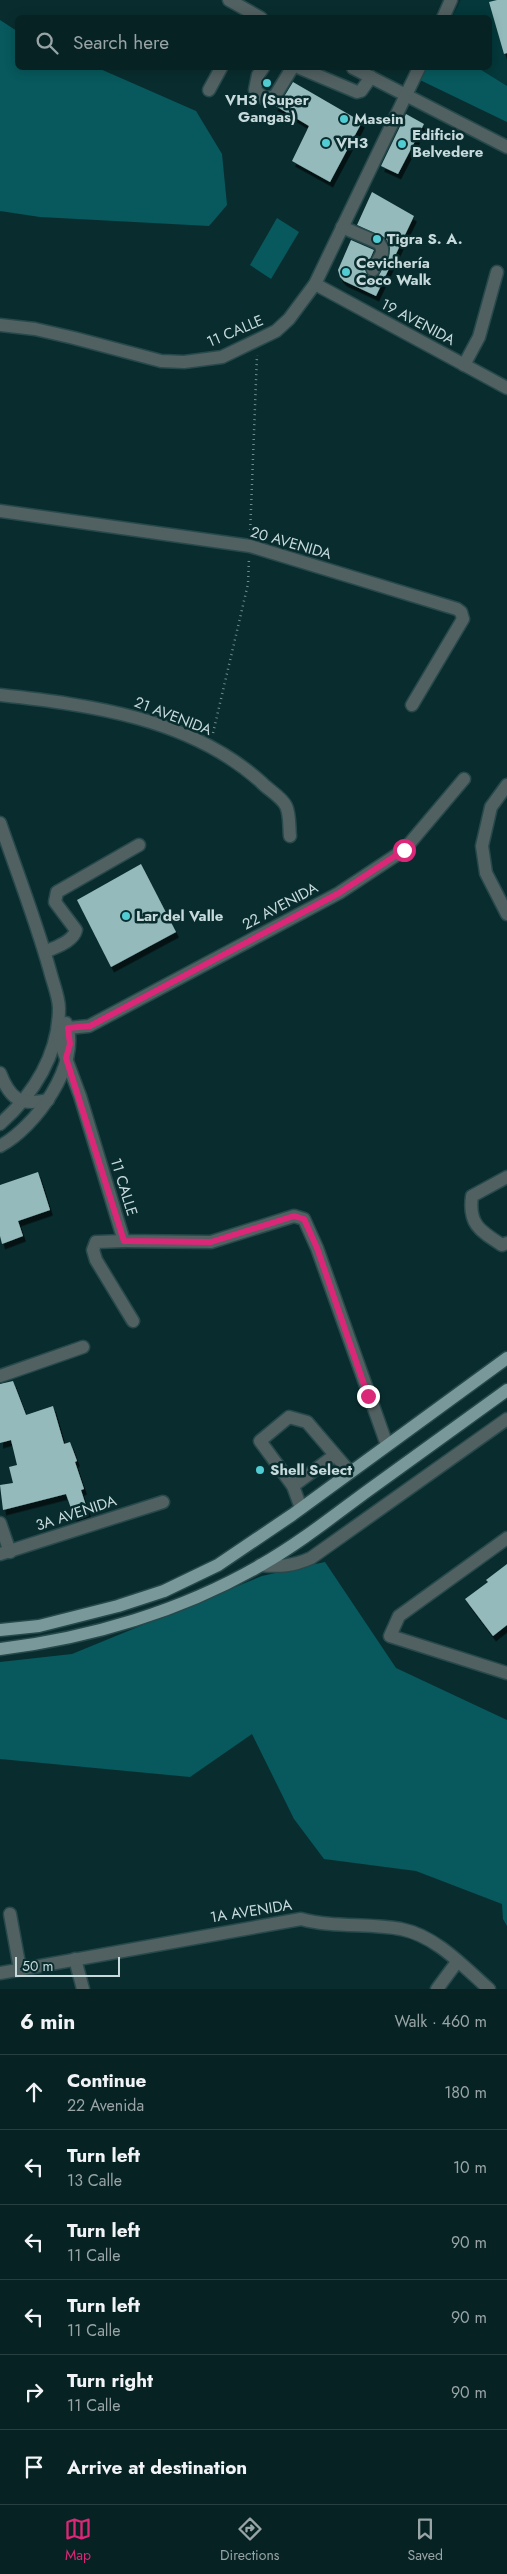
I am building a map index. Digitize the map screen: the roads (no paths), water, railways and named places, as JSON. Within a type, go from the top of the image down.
[{"type":"main road","points":[[0,1630],[39,1626],[164,1591],[218,1565],[301,1508],[349,1471],[507,1358]]},
{"type":"main road","points":[[0,1649],[77,1636],[123,1623],[195,1597],[260,1565],[299,1541],[507,1390]]},
{"type":"street","points":[[228,0],[256,15]]},
{"type":"street","points":[[444,15],[452,0]]},
{"type":"street","points":[[208,90],[220,70]]},
{"type":"street","points":[[262,70],[258,75],[255,90],[265,99],[274,96],[291,70]]},
{"type":"street","points":[[305,70],[357,92],[361,91],[371,77]]},
{"type":"street","points":[[358,70],[507,147]]},
{"type":"street","name":"11 CALLE","points":[[0,325],[74,338],[162,361],[204,361],[222,357],[276,331],[294,312],[315,284],[419,70]]},
{"type":"street","points":[[342,227],[379,243],[382,253],[373,270]]},
{"type":"street","points":[[464,365],[479,337],[497,272]]},
{"type":"street","name":"19 AVENIDA","points":[[315,284],[507,388]]},
{"type":"street","name":"20 AVENIDA","points":[[0,511],[250,546],[457,609],[461,612],[463,619],[412,705]]},
{"type":"street","name":"21 AVENIDA","points":[[0,695],[64,702],[114,711],[152,723],[210,746],[246,769],[286,805],[290,836]]},
{"type":"street","name":"22 AVENIDA","points":[[62,1031],[90,1026],[339,893],[404,850],[464,779]]},
{"type":"street","points":[[507,785],[491,807],[482,846],[486,873],[507,914]]},
{"type":"street","points":[[0,822],[45,952],[59,1007],[62,1031],[70,1044],[59,1083],[48,1100],[24,1128],[0,1146]]},
{"type":"street","points":[[45,952],[71,938],[76,930],[55,902],[57,892],[138,845]]},
{"type":"street","points":[[0,1124],[22,1101],[46,1066],[62,1031]]},
{"type":"street","name":"11 CALLE","points":[[66,1058],[124,1241]]},
{"type":"street","points":[[0,1073],[9,1091],[22,1101],[33,1103],[48,1100]]},
{"type":"street","points":[[507,1177],[472,1196],[470,1212],[479,1230],[502,1245],[507,1243]]},
{"type":"street","points":[[133,1321],[96,1260],[93,1250],[96,1242],[211,1242],[294,1216],[304,1219],[317,1248],[387,1444]]},
{"type":"street","points":[[0,1376],[82,1347]]},
{"type":"street","points":[[301,1508],[293,1486],[260,1441],[289,1417],[307,1422],[349,1471]]},
{"type":"street","points":[[260,1565],[281,1567],[294,1565],[311,1558],[507,1419]]},
{"type":"street","points":[[293,1486],[335,1455]]},
{"type":"street","name":"3A AVENIDA","points":[[5,1553],[163,1502]]},
{"type":"street","points":[[0,1523],[5,1553]]},
{"type":"street","points":[[507,1538],[399,1616],[390,1636],[507,1673]]},
{"type":"street","points":[[10,1914],[20,1969]]},
{"type":"street","name":"1A AVENIDA","points":[[0,1973],[301,1920],[321,1925],[400,1929],[429,1939],[489,1989]]},
{"type":"street","points":[[75,1959],[83,1989]]},
{"type":"street","points":[[437,1989],[457,1962]]},
{"type":"place","name":"VH3 (Super Gangas)","points":[[267,83]]},
{"type":"place","name":"Masein","points":[[344,119]]},
{"type":"place","name":"VH3","points":[[326,143]]},
{"type":"place","name":"Edificio Belvedere","points":[[402,144]]},
{"type":"place","name":"Tigra S. A.","points":[[377,239]]},
{"type":"place","name":"Cevichería Coco Walk","points":[[346,272]]},
{"type":"place","name":"Lar del Valle","points":[[126,916]]},
{"type":"place","name":"Shell Select","points":[[260,1470]]}]
